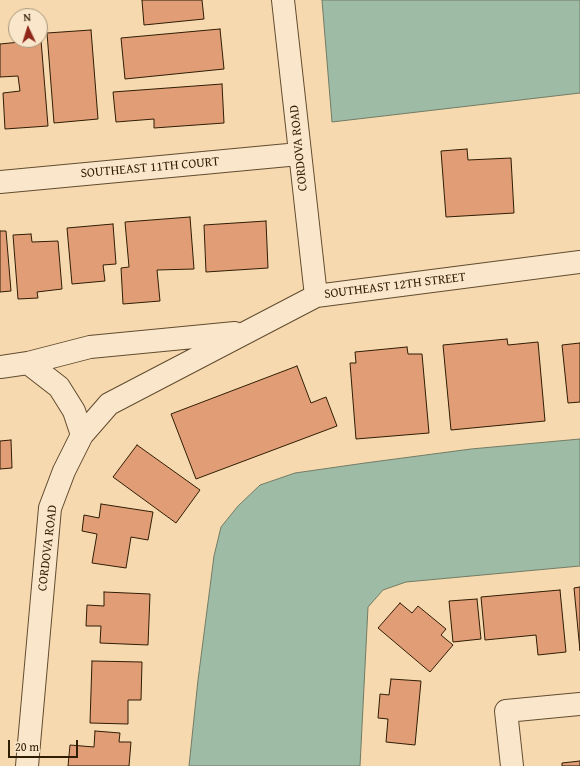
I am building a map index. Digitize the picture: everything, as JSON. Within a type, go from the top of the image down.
[{"type":"street","name":"CORDOVA ROAD","points":[[283,0],[316,296]]},
{"type":"street","name":"SOUTHEAST 11TH COURT","points":[[0,182],[299,154]]},
{"type":"street","name":"SOUTHEAST 12TH STREET","points":[[0,367],[28,363],[90,347],[246,332],[316,296],[580,262]]},
{"type":"street","name":"CORDOVA ROAD","points":[[27,766],[50,508],[64,471],[82,435],[109,404],[246,332]]},
{"type":"street","points":[[28,363],[59,387],[74,411],[82,435]]},
{"type":"street","points":[[512,766],[506,712],[580,704]]},
{"type":"shaded area","points":[[322,0],[580,0],[580,93],[332,122]]},
{"type":"shaded area","points":[[580,439],[580,566],[406,582],[383,590],[368,607],[360,766],[189,766],[198,680],[214,556],[221,527],[238,506],[260,485],[295,473],[471,449]]},
{"type":"building","points":[[142,0],[202,0],[204,19],[144,25]]},
{"type":"building","points":[[220,29],[224,69],[125,79],[121,38]]},
{"type":"building","points":[[91,30],[98,119],[54,123],[48,33]]},
{"type":"building","points":[[8,43],[8,48],[42,48],[48,126],[5,129],[3,93],[20,91],[18,76],[0,77],[0,44]]},
{"type":"building","points":[[222,84],[224,123],[154,128],[154,119],[116,122],[113,92]]},
{"type":"building","points":[[467,149],[468,160],[511,158],[514,213],[446,217],[441,151]]},
{"type":"building","points":[[190,217],[194,269],[157,270],[160,301],[123,304],[121,268],[129,267],[125,222]]},
{"type":"building","points":[[266,221],[268,268],[206,272],[204,225]]},
{"type":"building","points":[[113,224],[116,264],[103,265],[105,281],[72,284],[67,228]]},
{"type":"building","points":[[0,231],[6,231],[11,291],[0,292]]},
{"type":"building","points":[[31,234],[32,242],[58,241],[62,289],[37,292],[38,298],[18,299],[13,235]]},
{"type":"building","points":[[507,339],[508,345],[538,342],[545,421],[451,430],[443,345]]},
{"type":"building","points":[[580,343],[580,402],[568,403],[562,345]]},
{"type":"building","points":[[407,347],[408,354],[422,354],[429,433],[356,439],[350,363],[356,363],[355,352]]},
{"type":"building","points":[[297,366],[311,403],[326,397],[337,426],[196,479],[171,414]]},
{"type":"building","points":[[11,440],[12,468],[0,469],[0,441]]},
{"type":"building","points":[[137,445],[200,490],[176,523],[113,477]]},
{"type":"building","points":[[101,504],[153,512],[148,540],[131,537],[126,568],[92,563],[97,534],[82,531],[84,515],[99,518]]},
{"type":"building","points":[[580,587],[580,651],[574,588]]},
{"type":"building","points":[[560,590],[566,652],[538,655],[536,635],[485,640],[481,597]]},
{"type":"building","points":[[104,592],[150,594],[148,645],[100,643],[101,626],[86,626],[87,605],[104,606]]},
{"type":"building","points":[[477,599],[481,639],[453,642],[449,601]]},
{"type":"building","points":[[400,603],[412,613],[418,606],[446,629],[441,635],[453,645],[430,672],[378,628]]},
{"type":"building","points":[[92,661],[142,662],[141,700],[128,700],[128,724],[90,723]]},
{"type":"building","points":[[391,679],[421,681],[415,745],[386,742],[388,719],[378,718],[380,694],[389,695]]},
{"type":"building","points":[[95,731],[120,733],[119,742],[131,742],[129,766],[68,766],[70,745],[94,747]]},
{"type":"building","points":[[580,761],[580,766],[562,766],[562,763]]}]
